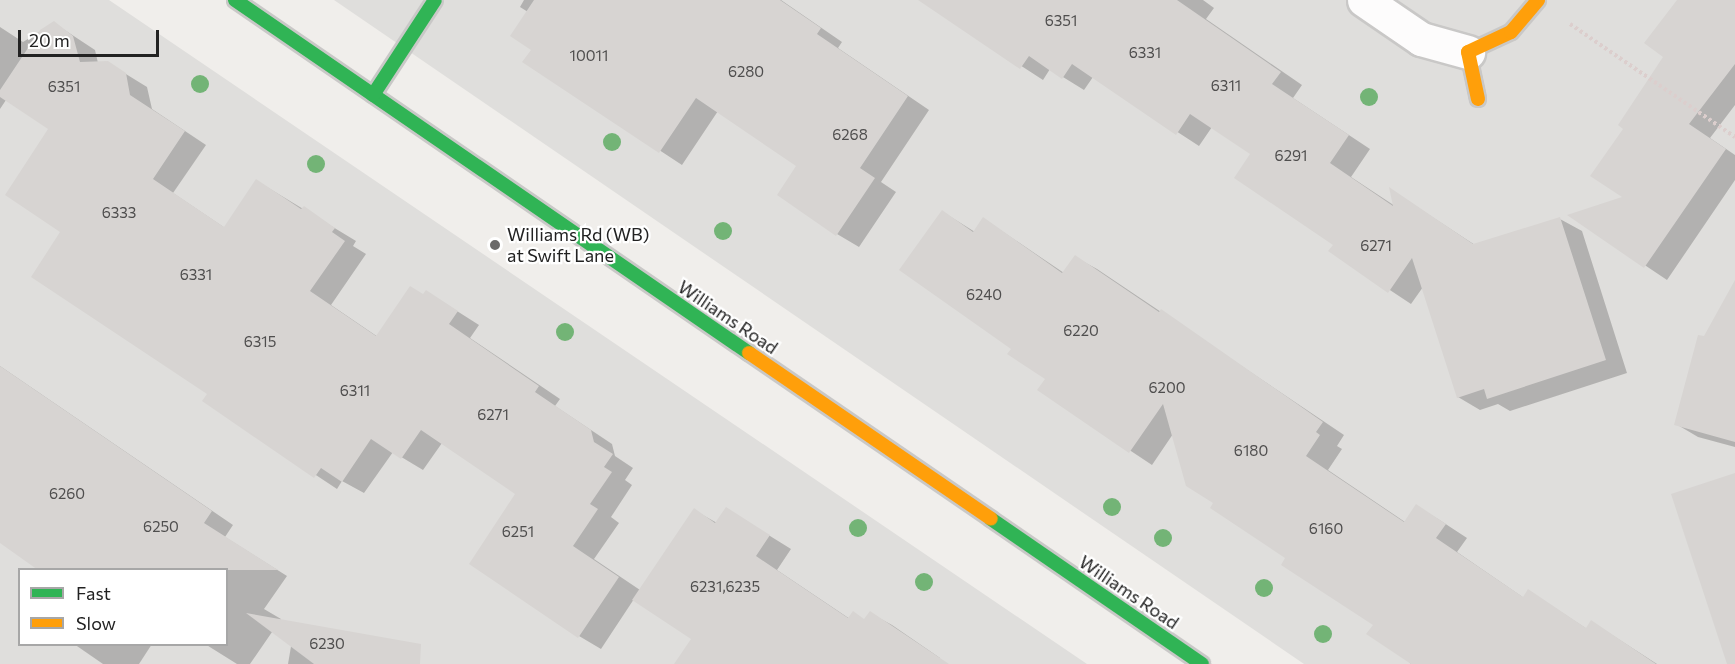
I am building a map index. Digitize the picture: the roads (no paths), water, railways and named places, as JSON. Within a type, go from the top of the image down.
[{"type":"street","name":"Williams Road","points":[[235,0],[1202,664]]},
{"type":"street","points":[[372,95],[435,0]]},
{"type":"street","points":[[1364,0],[1421,39],[1468,52],[1511,32],[1538,0]]},
{"type":"street","points":[[1468,52],[1478,99]]},
{"type":"place","name":"Williams Rd (WB) at Swift Lane","points":[[495,245]]}]
